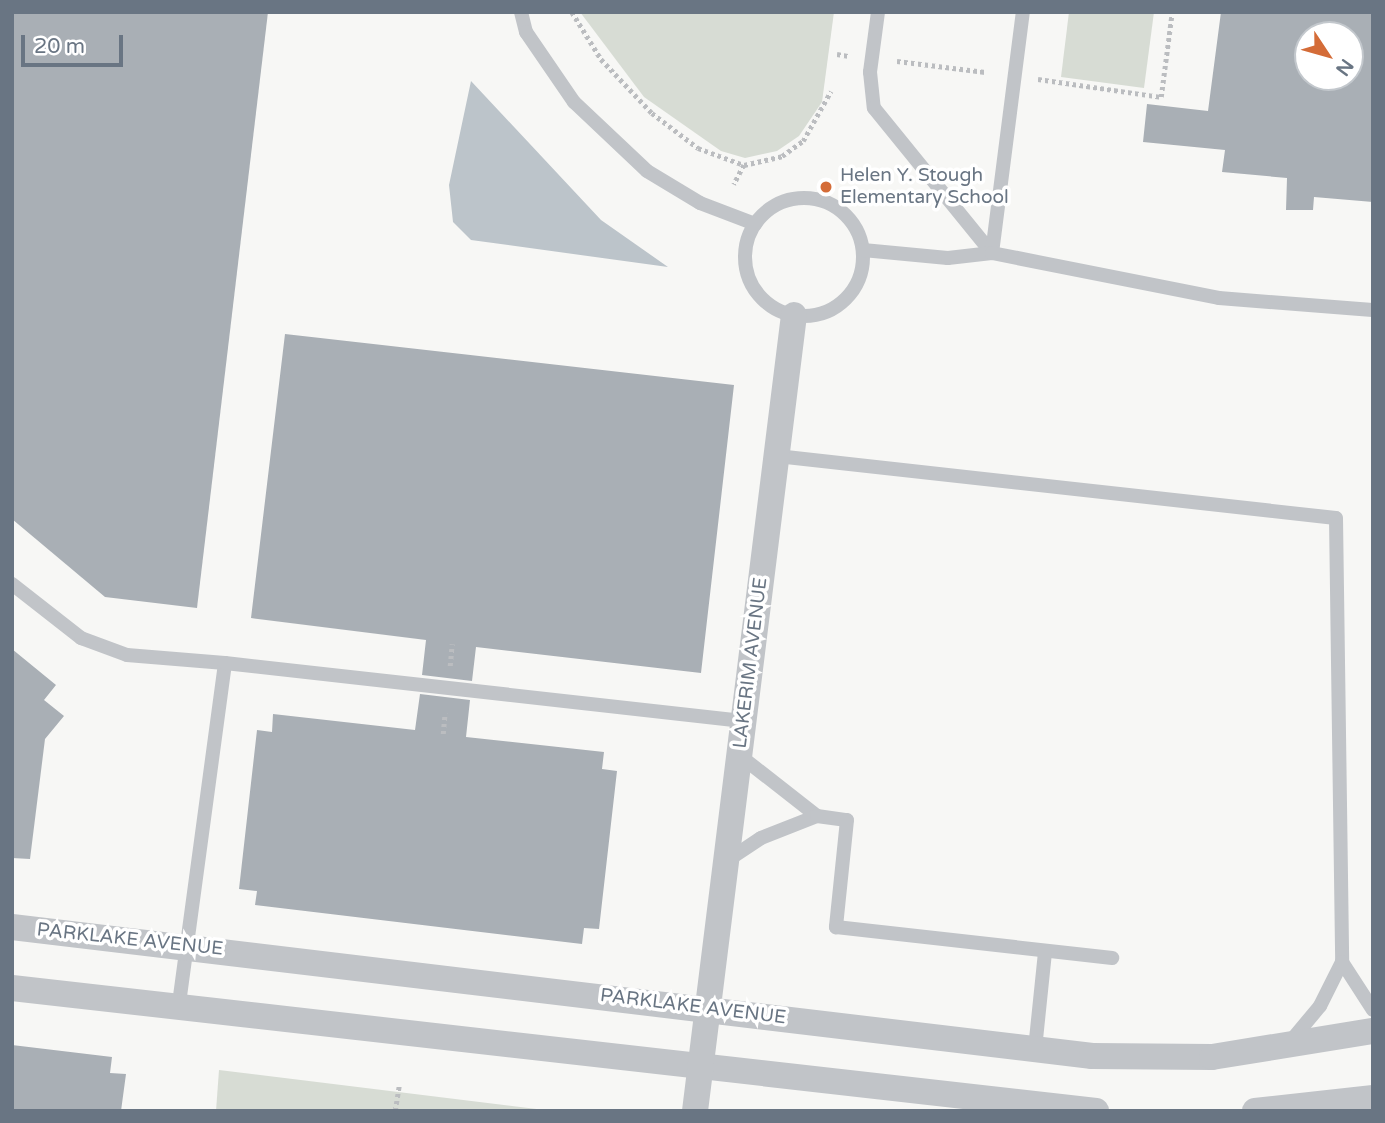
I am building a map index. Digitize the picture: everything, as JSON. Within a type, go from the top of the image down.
[{"type":"street","name":"LAKERIM AVENUE","points":[[695,1111],[794,315]]},
{"type":"street","name":"PARKLAKE AVENUE","points":[[12,928],[187,946],[1035,1049],[1212,1057],[1290,1042],[1373,1031]]},
{"type":"street","points":[[12,988],[178,1011],[700,1065],[1096,1111]]},
{"type":"street","points":[[1255,1111],[1373,1098]]},
{"type":"lane","points":[[521,12],[526,32],[574,102],[647,171],[700,203],[755,224]]},
{"type":"lane","points":[[878,12],[870,72],[874,108],[992,253]]},
{"type":"lane","points":[[992,253],[1023,12]]},
{"type":"lane","points":[[818,199],[849,218],[863,250],[859,281],[839,305],[794,315],[761,297],[750,280],[747,242],[755,224],[783,202],[818,199]]},
{"type":"lane","points":[[863,250],[948,258],[992,253],[1219,298],[1373,310]]},
{"type":"lane","points":[[777,456],[1336,518],[1342,962],[1320,1006],[1290,1042]]},
{"type":"lane","points":[[12,584],[81,638],[127,655],[225,663],[743,722]]},
{"type":"lane","points":[[178,1011],[225,663]]},
{"type":"lane","points":[[739,755],[817,816]]},
{"type":"lane","points":[[725,862],[761,838],[817,816],[847,820],[836,927],[1045,953],[1112,958]]},
{"type":"lane","points":[[1035,1049],[1045,953]]},
{"type":"lane","points":[[1342,962],[1373,1010]]},
{"type":"path","points":[[572,12],[601,59],[652,113],[698,148],[744,165],[782,156],[803,141],[831,91]]},
{"type":"path","points":[[1039,79],[1161,97],[1172,12]]},
{"type":"path","points":[[837,54],[848,56]]},
{"type":"path","points":[[897,61],[985,72]]},
{"type":"path","points":[[734,185],[744,165]]},
{"type":"path","points":[[449,671],[452,644]]},
{"type":"path","points":[[443,734],[445,713]]},
{"type":"path","points":[[395,1111],[399,1085]]},
{"type":"shaded area","points":[[580,12],[834,12],[822,102],[799,136],[777,151],[745,158],[721,151],[644,97]]},
{"type":"shaded area","points":[[1069,12],[1154,12],[1144,88],[1061,77]]},
{"type":"shaded area","points":[[471,81],[601,220],[668,267],[471,240],[453,222],[449,185]]},
{"type":"shaded area","points":[[219,1070],[553,1111],[216,1111]]},
{"type":"building","points":[[12,12],[268,12],[197,608],[105,597],[12,519]]},
{"type":"building","points":[[1221,12],[1373,12],[1373,202],[1314,197],[1313,210],[1286,210],[1287,178],[1222,172],[1225,150],[1143,142],[1147,104],[1208,111]]},
{"type":"building","points":[[285,334],[734,385],[701,673],[476,647],[472,681],[422,675],[426,640],[251,618]]},
{"type":"building","points":[[12,649],[56,685],[44,700],[64,716],[45,739],[30,859],[12,858]]},
{"type":"building","points":[[420,694],[470,700],[466,737],[604,752],[602,769],[617,771],[599,929],[584,928],[582,944],[255,905],[257,891],[239,889],[257,730],[272,732],[273,714],[415,730]]},
{"type":"building","points":[[12,1045],[112,1057],[110,1073],[126,1074],[121,1111],[12,1111]]},
{"type":"place","name":"Helen Y. Stough Elementary School","points":[[826,187]]}]
